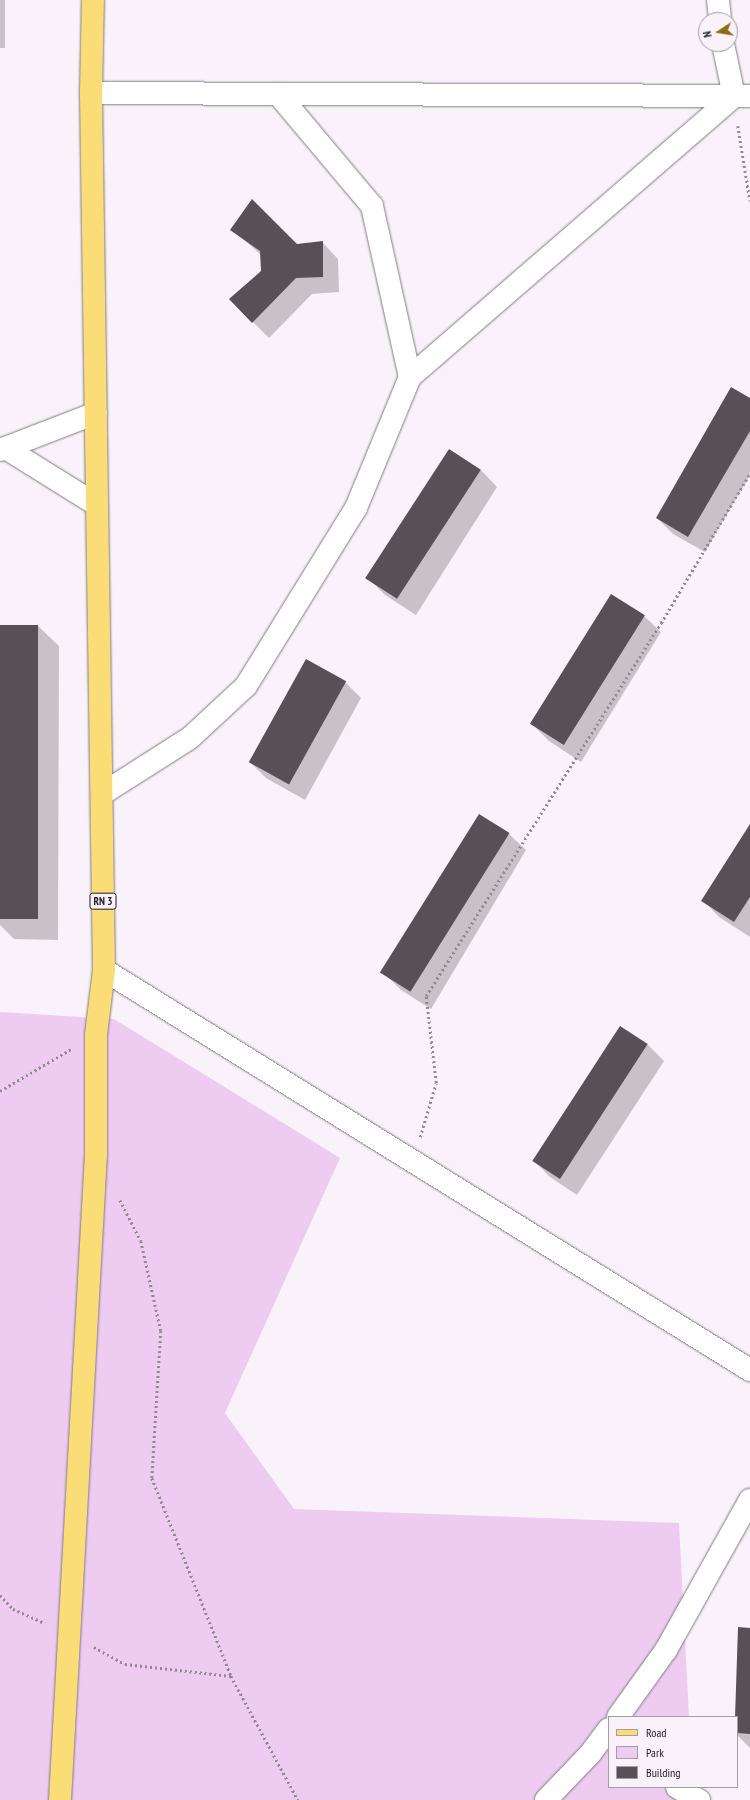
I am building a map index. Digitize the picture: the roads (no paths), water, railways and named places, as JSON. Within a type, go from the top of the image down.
[{"type":"main road","name":"RN 3","points":[[60,1800],[96,1155],[96,1035],[104,970],[91,93],[93,0]]},
{"type":"street","points":[[718,0],[719,12]]},
{"type":"street","points":[[726,52],[742,96]]},
{"type":"street","points":[[91,93],[742,96]]},
{"type":"street","points":[[278,94],[372,206],[410,377]]},
{"type":"street","points":[[102,794],[190,738],[246,686],[356,508],[410,377],[742,96]]},
{"type":"street","points":[[4,449],[96,413]]},
{"type":"street","points":[[4,449],[97,505]]},
{"type":"street","points":[[104,970],[750,1370]]},
{"type":"street","points":[[619,1716],[666,1650],[750,1500]]},
{"type":"street","points":[[546,1800],[600,1758],[608,1732]]},
{"type":"street","points":[[679,1788],[700,1800]]}]
